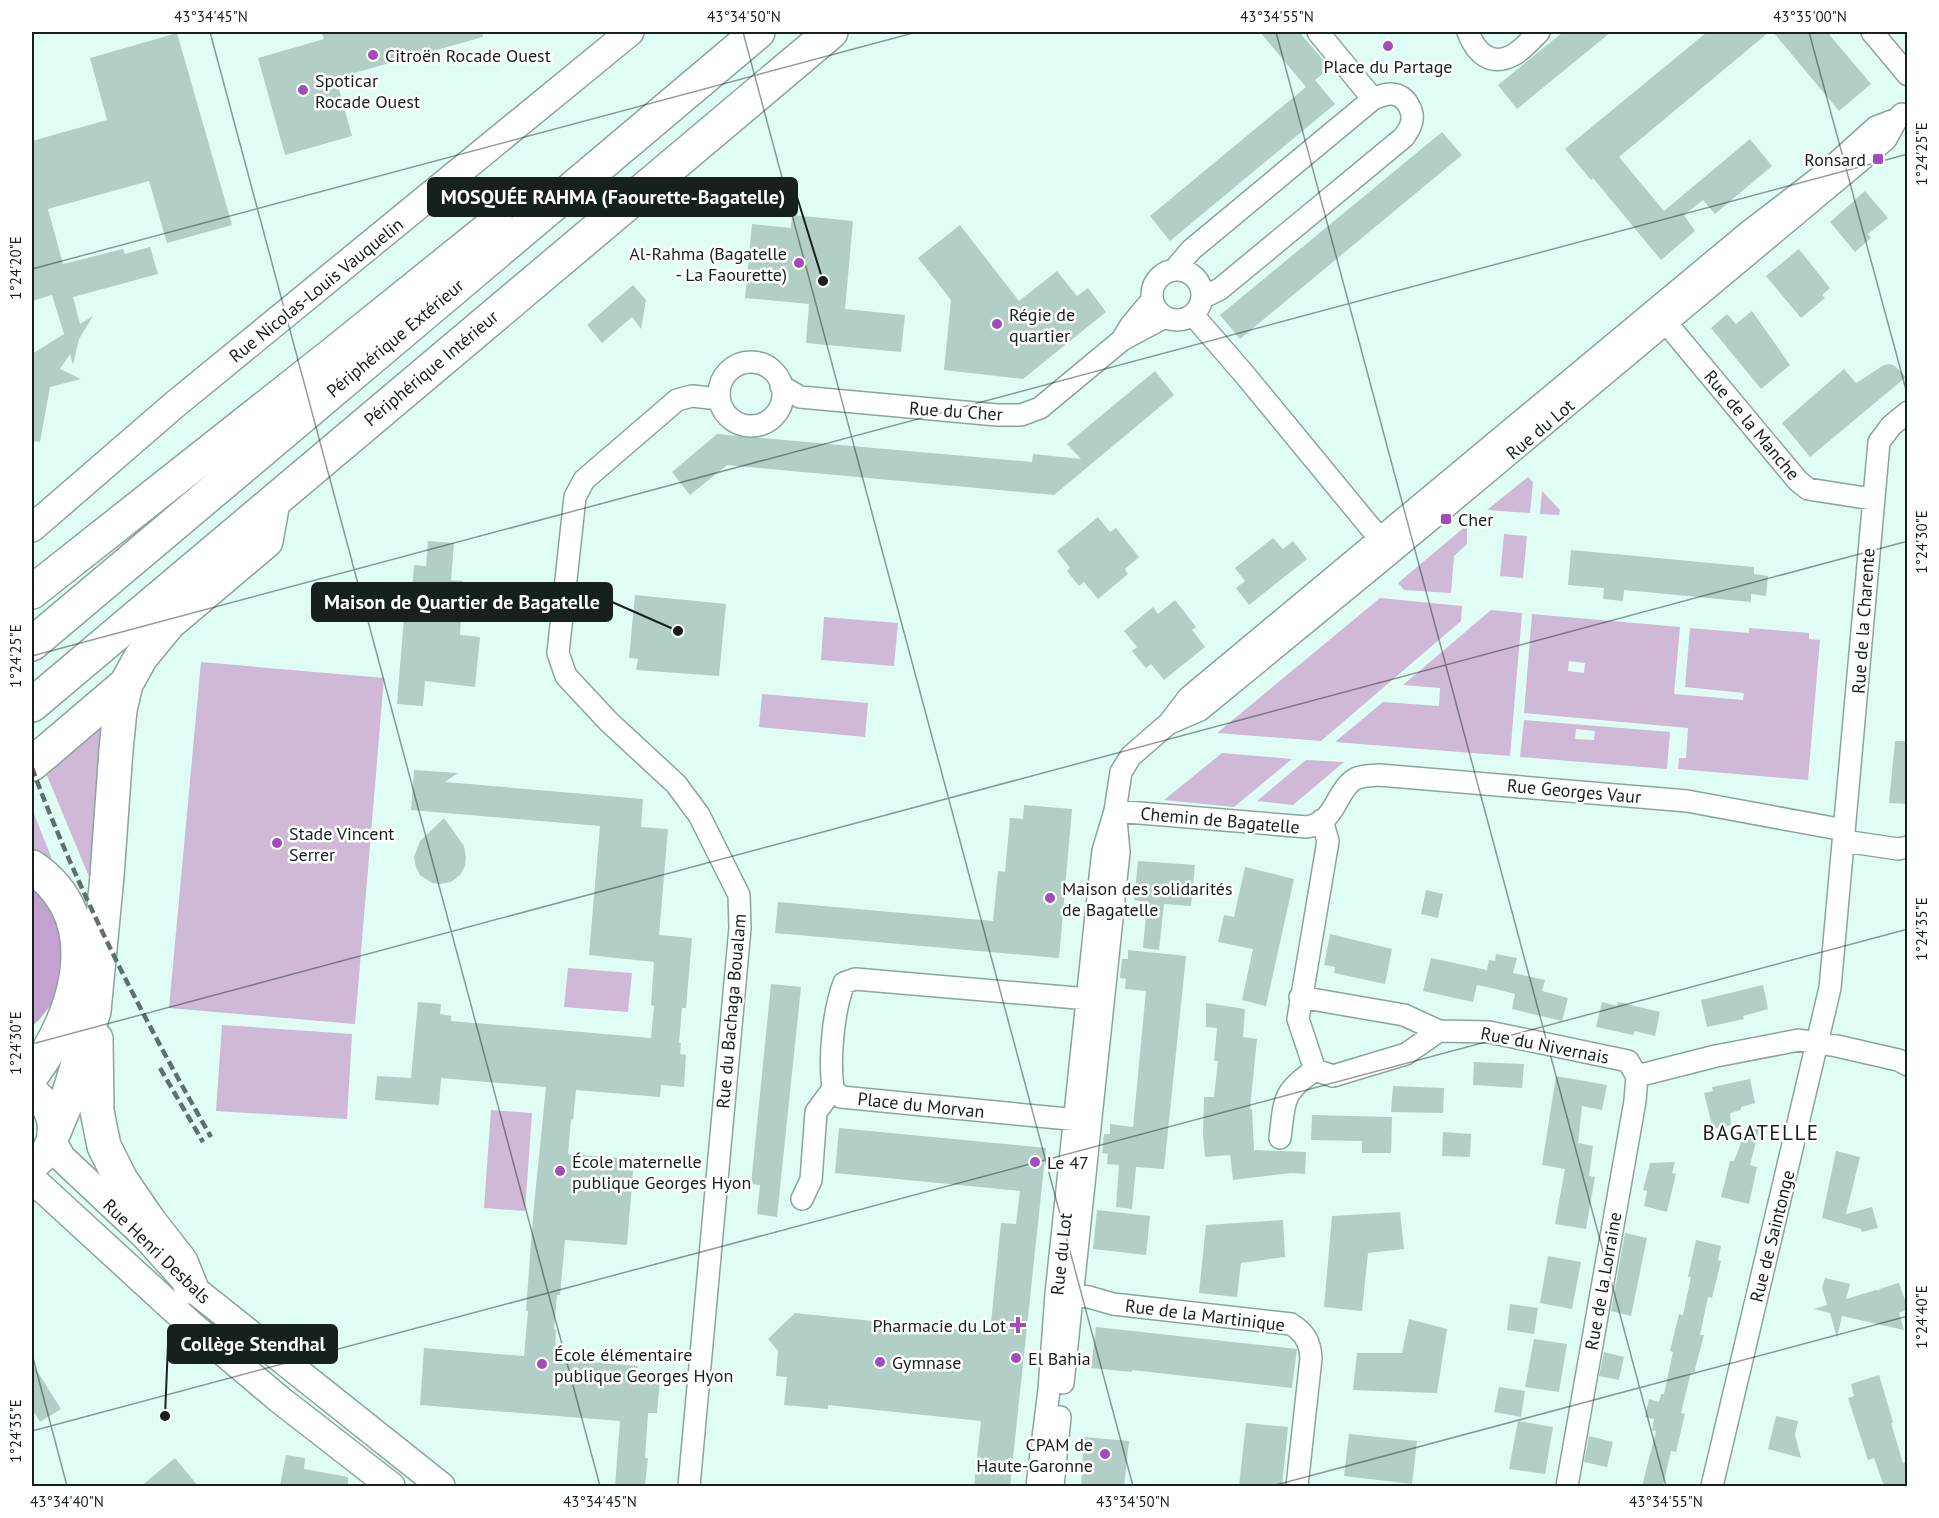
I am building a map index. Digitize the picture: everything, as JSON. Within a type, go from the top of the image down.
[{"type":"highway","name":"Périphérique Extérieur","points":[[32,644],[758,32]]},
{"type":"highway","name":"Périphérique Intérieur","points":[[32,705],[831,32]]},
{"type":"highway","points":[[32,592],[505,216],[683,94]]},
{"type":"highway","points":[[53,1136],[66,1103],[106,887],[116,750],[120,710],[126,684],[141,657],[169,623],[266,541],[273,502]]},
{"type":"highway","points":[[32,764],[126,684]]},
{"type":"highway","points":[[32,867],[47,877],[62,897],[74,923],[79,954],[77,980],[82,1007],[97,1055],[97,1111],[104,1146],[121,1180],[181,1262],[191,1287]]},
{"type":"highway","points":[[32,1041],[82,1007]]},
{"type":"highway","points":[[32,1075],[58,1034],[82,1007]]},
{"type":"main road","points":[[32,1092],[40,1097],[48,1107],[53,1119],[53,1136],[42,1158],[32,1165]]},
{"type":"street","name":"Rue Nicolas-Louis Vauquelin","points":[[32,528],[173,406],[630,32]]},
{"type":"street","points":[[1318,32],[1372,99]]},
{"type":"street","points":[[1468,32],[1475,48],[1487,58],[1500,59],[1514,54],[1539,32]]},
{"type":"street","points":[[1872,32],[1908,75]]},
{"type":"street","points":[[1175,269],[1191,250],[1372,99],[1386,94],[1398,95],[1406,102],[1412,111],[1412,123],[1404,137],[1197,307],[1184,319],[1174,320],[1158,309],[1152,291],[1158,277],[1175,269],[1186,271],[1196,277],[1202,287],[1197,307],[1239,367],[1386,546]]},
{"type":"street","name":"Rue du Lot","points":[[1053,1486],[1056,1390],[1096,1000],[1103,851],[1115,811],[1121,771],[1131,756],[1169,723],[1200,710],[1386,546],[1661,317],[1748,232],[1826,171],[1876,127],[1902,114]]},
{"type":"street","name":"Rue du Cher","points":[[787,396],[998,415],[1021,415],[1040,408],[1158,309]]},
{"type":"street","name":"Rue de la Manche","points":[[1661,317],[1798,481],[1808,489],[1872,499]]},
{"type":"street","points":[[749,362],[769,368],[777,376],[787,396],[776,414],[768,422],[758,426],[737,423],[722,409],[719,399],[723,379],[730,370],[739,364],[749,362]]},
{"type":"street","name":"Rue du Bachaga Boualam","points":[[689,1486],[739,939],[739,895],[699,815],[676,784],[618,730],[566,676],[558,653],[575,497],[584,480],[677,400],[692,396],[719,399]]},
{"type":"street","name":"Rue de la Charente","points":[[1844,836],[1872,499],[1879,442],[1891,426],[1908,412]]},
{"type":"street","name":"Rue Georges Vaur","points":[[1322,820],[1336,805],[1346,787],[1353,780],[1364,776],[1379,775],[1686,801],[1898,849],[1908,847]]},
{"type":"street","name":"Chemin de Bagatelle","points":[[1115,811],[1307,827],[1314,826],[1322,820],[1328,841],[1300,997]]},
{"type":"street","name":"Rue de Saintonge","points":[[1712,1486],[1830,988],[1844,836]]},
{"type":"street","name":"Place du Morvan","points":[[1083,1121],[841,1096],[833,1089],[831,1072],[838,1000],[844,983],[855,979],[1096,1000]]},
{"type":"street","points":[[1300,997],[1298,1019],[1315,1070]]},
{"type":"street","name":"Rue du Nivernais","points":[[1300,997],[1404,1015],[1439,1031],[1489,1032],[1628,1061],[1637,1076]]},
{"type":"street","points":[[1315,1070],[1333,1076],[1406,1054],[1439,1031]]},
{"type":"street","points":[[1637,1076],[1658,1069],[1799,1040],[1837,1046],[1898,1060],[1908,1065]]},
{"type":"street","points":[[1280,1138],[1286,1096],[1296,1082],[1315,1070]]},
{"type":"street","name":"Rue de la Lorraine","points":[[1567,1486],[1633,1112],[1637,1076]]},
{"type":"street","points":[[802,1199],[811,1180],[816,1112],[833,1089]]},
{"type":"street","name":"Rue Henri Desbals","points":[[53,1136],[62,1158],[144,1236],[191,1287],[441,1486]]},
{"type":"street","name":"Rue Henri Desbals","points":[[32,1179],[189,1323],[279,1399],[391,1486]]},
{"type":"street","name":"Rue de la Martinique","points":[[1065,1294],[1089,1297],[1113,1304],[1292,1324],[1303,1332],[1310,1344],[1311,1358],[1297,1486]]},
{"type":"street","name":"Rue du Lot","points":[[1037,1486],[1056,1390]]},
{"type":"shaded area","points":[[1528,477],[1533,482],[1530,513],[1487,510]]},
{"type":"shaded area","points":[[1542,491],[1560,510],[1559,515],[1540,514]]},
{"type":"shaded area","points":[[1467,525],[1467,544],[1454,556],[1451,593],[1404,590],[1398,583]]},
{"type":"shaded area","points":[[1504,534],[1527,536],[1523,578],[1500,576]]},
{"type":"shaded area","points":[[1380,598],[1462,606],[1461,621],[1321,741],[1217,733]]},
{"type":"shaded area","points":[[1491,610],[1522,613],[1510,756],[1335,742],[1383,702],[1439,706],[1440,688],[1403,685]]},
{"type":"shaded area","points":[[1532,614],[1680,627],[1674,694],[1743,700],[1744,693],[1685,687],[1690,628],[1749,633],[1749,628],[1809,633],[1809,639],[1820,640],[1808,780],[1678,769],[1679,758],[1686,758],[1688,728],[1524,713]],"holes":[[[1569,661],[1585,663],[1584,673],[1568,671]]]},
{"type":"shaded area","points":[[824,617],[898,623],[894,666],[821,660]]},
{"type":"shaded area","name":"Stade Vincent Serrer","points":[[201,662],[384,678],[355,1024],[169,1008]]},
{"type":"shaded area","points":[[762,694],[868,703],[865,737],[759,727]]},
{"type":"shaded area","points":[[108,710],[97,896],[43,766]]},
{"type":"shaded area","points":[[1524,720],[1670,732],[1667,769],[1520,757]],"holes":[[[1576,729],[1595,731],[1594,740],[1575,739]]]},
{"type":"shaded area","points":[[1222,753],[1292,759],[1234,807],[1164,800]]},
{"type":"shaded area","points":[[1306,760],[1344,762],[1293,805],[1257,801]]},
{"type":"shaded area","points":[[32,809],[56,869],[32,850]]},
{"type":"shaded area","points":[[32,877],[55,909],[65,941],[56,998],[32,1026],[33,951]]},
{"type":"shaded area","points":[[568,968],[632,973],[628,1012],[564,1007]]},
{"type":"shaded area","points":[[222,1025],[352,1034],[347,1119],[216,1111]]},
{"type":"shaded area","points":[[491,1110],[532,1113],[525,1211],[484,1208]]},
{"type":"building","name":"Spoticar Rocade Ouest","points":[[321,32],[482,32],[483,37],[336,78],[352,136],[285,155],[258,58],[324,39]]},
{"type":"building","points":[[1260,32],[1299,32],[1330,68],[1315,80],[1335,104],[1170,241],[1150,216],[1306,87]]},
{"type":"building","points":[[1563,32],[1611,32],[1517,109],[1498,85]]},
{"type":"building","points":[[1707,32],[1769,32],[1619,157],[1664,211],[1750,139],[1772,166],[1715,214],[1703,200],[1684,215],[1695,231],[1661,260],[1593,178],[1591,180],[1565,149]]},
{"type":"building","points":[[1773,32],[1827,32],[1871,84],[1839,111]]},
{"type":"building","points":[[177,33],[232,225],[167,243],[149,181],[48,209],[63,264],[123,249],[125,254],[150,247],[158,274],[73,297],[80,324],[93,316],[79,339],[73,365],[70,354],[60,369],[81,379],[50,387],[40,442],[32,441],[32,354],[64,334],[52,295],[32,301],[32,141],[107,120],[90,58]]},
{"type":"building","points":[[1442,132],[1462,155],[1240,339],[1220,315]]},
{"type":"building","points":[[1865,191],[1888,218],[1868,234],[1871,238],[1855,252],[1830,222]]},
{"type":"building","name":"Al-Rahma (Bagatelle - La Faourette)","points":[[792,215],[853,221],[845,309],[905,315],[901,352],[806,343],[809,304],[745,298],[752,224],[791,228]]},
{"type":"building","points":[[960,225],[1019,301],[1057,271],[1077,296],[1088,288],[1106,312],[1023,379],[944,370],[951,300],[918,258]]},
{"type":"building","points":[[1799,249],[1830,288],[1822,295],[1825,298],[1801,318],[1766,276]]},
{"type":"building","points":[[633,285],[646,300],[641,329],[632,317],[602,343],[587,325]]},
{"type":"building","points":[[1752,311],[1790,365],[1761,389],[1711,328],[1727,314],[1736,324]]},
{"type":"building","points":[[1890,364],[1906,377],[1810,457],[1782,423],[1844,369],[1856,383],[1884,365]]},
{"type":"building","points":[[1155,371],[1174,395],[1054,495],[727,465],[690,495],[672,472],[717,434],[1032,462],[1033,454],[1081,459],[1067,444]]},
{"type":"building","points":[[1098,517],[1110,532],[1116,528],[1139,557],[1125,569],[1128,574],[1098,599],[1084,582],[1079,586],[1067,571],[1070,568],[1057,551]]},
{"type":"building","points":[[1273,538],[1283,549],[1293,541],[1307,559],[1249,605],[1236,588],[1245,581],[1235,568]]},
{"type":"building","points":[[428,541],[454,543],[451,580],[463,581],[460,635],[480,637],[475,687],[425,681],[423,706],[397,704],[404,617],[410,618],[414,565],[426,566]]},
{"type":"building","points":[[1571,550],[1754,567],[1754,574],[1768,576],[1766,596],[1751,594],[1751,602],[1624,590],[1623,601],[1603,599],[1604,588],[1568,585]]},
{"type":"building","points":[[635,595],[726,604],[719,676],[636,670],[638,659],[629,658]]},
{"type":"building","points":[[1175,600],[1196,627],[1192,630],[1205,647],[1164,680],[1151,664],[1146,668],[1132,651],[1137,647],[1124,631],[1153,607],[1158,614]]},
{"type":"building","points":[[1895,741],[1908,741],[1908,804],[1889,803]]},
{"type":"building","points":[[414,770],[458,773],[445,782],[643,799],[641,827],[668,829],[659,935],[692,938],[686,1008],[682,1008],[679,1043],[681,1043],[680,1054],[686,1055],[684,1087],[661,1085],[660,1097],[576,1090],[568,1154],[634,1159],[627,1245],[565,1240],[554,1329],[556,1330],[555,1359],[638,1366],[636,1378],[660,1380],[657,1413],[648,1413],[645,1458],[648,1458],[645,1486],[615,1486],[620,1421],[420,1405],[424,1348],[524,1356],[533,1216],[546,1087],[441,1078],[439,1105],[375,1100],[377,1076],[411,1078],[418,1002],[441,1004],[440,1014],[451,1016],[451,1021],[651,1038],[654,962],[589,955],[600,826],[411,810]]},
{"type":"building","points":[[1024,805],[1072,809],[1059,958],[775,933],[778,902],[993,921],[998,871],[1005,872],[1010,818],[1023,819]]},
{"type":"building","points":[[444,818],[464,846],[466,858],[460,875],[451,882],[440,884],[432,883],[420,875],[414,857],[420,841]]},
{"type":"building","points":[[1138,861],[1195,865],[1191,906],[1164,904],[1159,950],[1143,948],[1147,902],[1134,900]]},
{"type":"building","points":[[1245,867],[1294,879],[1266,1006],[1242,1000],[1253,949],[1218,942],[1224,915],[1234,917]]},
{"type":"building","points":[[1426,890],[1443,894],[1438,918],[1421,914]]},
{"type":"building","points":[[1330,934],[1392,949],[1385,984],[1334,973],[1335,967],[1324,965]]},
{"type":"building","points":[[1128,950],[1186,956],[1164,1169],[1136,1167],[1132,1209],[1116,1207],[1119,1165],[1107,1164],[1108,1154],[1102,1153],[1104,1134],[1110,1134],[1110,1124],[1133,1127],[1146,991],[1125,989],[1126,979],[1120,978],[1122,959],[1128,959]]},
{"type":"building","points":[[1496,954],[1517,958],[1513,973],[1545,980],[1542,991],[1568,998],[1562,1021],[1512,1009],[1515,994],[1496,989],[1477,985],[1473,1002],[1423,991],[1431,958],[1487,970],[1489,960],[1495,961]]},
{"type":"building","points":[[771,984],[801,987],[777,1217],[757,1214],[760,1185],[751,1184]]},
{"type":"building","points":[[1763,985],[1768,1009],[1743,1016],[1744,1019],[1707,1027],[1701,1000]]},
{"type":"building","points":[[1602,1002],[1617,1006],[1618,1002],[1660,1012],[1655,1036],[1635,1031],[1633,1035],[1596,1027]]},
{"type":"building","points":[[1206,1003],[1245,1009],[1243,1037],[1257,1039],[1250,1109],[1252,1109],[1254,1150],[1306,1152],[1305,1174],[1291,1173],[1233,1180],[1230,1155],[1205,1157],[1204,1097],[1214,1097],[1218,1061],[1214,1061],[1217,1028],[1206,1027]]},
{"type":"building","points":[[1474,1062],[1524,1064],[1522,1088],[1473,1085]]},
{"type":"building","points":[[1556,1076],[1607,1085],[1602,1110],[1582,1106],[1578,1143],[1593,1146],[1589,1176],[1595,1177],[1586,1229],[1555,1224],[1565,1169],[1542,1165]]},
{"type":"building","points":[[1750,1079],[1755,1103],[1730,1113],[1731,1125],[1713,1129],[1704,1093],[1713,1091],[1712,1087]]},
{"type":"building","points":[[1393,1086],[1444,1088],[1443,1113],[1391,1112]]},
{"type":"building","points":[[1312,1115],[1392,1117],[1391,1153],[1362,1153],[1362,1141],[1311,1140]]},
{"type":"building","points":[[1749,1123],[1760,1127],[1750,1165],[1757,1167],[1749,1204],[1721,1197],[1730,1161],[1734,1161]]},
{"type":"building","points":[[839,1128],[1046,1148],[1010,1486],[974,1486],[981,1421],[828,1405],[828,1409],[784,1405],[787,1377],[776,1376],[778,1351],[768,1339],[795,1313],[990,1333],[1001,1223],[1016,1224],[1020,1191],[835,1173]]},
{"type":"building","points":[[1443,1132],[1471,1134],[1470,1157],[1442,1156]]},
{"type":"building","points":[[1836,1151],[1860,1157],[1846,1214],[1872,1207],[1878,1228],[1862,1232],[1861,1229],[1822,1218]]},
{"type":"building","points":[[1675,1162],[1672,1173],[1676,1174],[1667,1212],[1644,1206],[1647,1191],[1643,1190],[1650,1163]]},
{"type":"building","points":[[1097,1210],[1150,1216],[1146,1255],[1093,1249]]},
{"type":"building","points":[[1400,1212],[1404,1249],[1368,1253],[1362,1311],[1324,1307],[1332,1216]]},
{"type":"building","points":[[1283,1220],[1285,1257],[1241,1263],[1237,1297],[1199,1293],[1206,1225]]},
{"type":"building","points":[[1625,1233],[1647,1238],[1631,1316],[1611,1311]]},
{"type":"building","points":[[1696,1240],[1721,1246],[1718,1260],[1721,1261],[1712,1298],[1708,1297],[1700,1335],[1704,1335],[1694,1373],[1691,1372],[1681,1413],[1685,1414],[1676,1452],[1671,1451],[1663,1486],[1642,1486],[1656,1431],[1652,1430],[1654,1419],[1645,1417],[1649,1399],[1659,1402],[1661,1394],[1664,1394],[1673,1352],[1670,1351],[1679,1314],[1683,1315]]},
{"type":"building","points":[[1548,1256],[1581,1262],[1572,1309],[1540,1303]]},
{"type":"building","points":[[1825,1278],[1850,1284],[1846,1299],[1876,1290],[1880,1291],[1879,1289],[1899,1283],[1908,1309],[1899,1313],[1904,1330],[1842,1316],[1837,1338],[1830,1313],[1814,1309],[1827,1305],[1822,1288]]},
{"type":"building","points":[[1510,1304],[1538,1308],[1534,1334],[1507,1330]]},
{"type":"building","points":[[1409,1319],[1447,1329],[1437,1393],[1353,1390],[1357,1353],[1402,1353]]},
{"type":"building","points":[[1096,1327],[1297,1349],[1292,1388],[1132,1370],[1132,1372],[1091,1368]]},
{"type":"building","points":[[1534,1339],[1567,1344],[1559,1392],[1525,1387]]},
{"type":"building","points":[[1604,1352],[1624,1357],[1619,1380],[1599,1376]]},
{"type":"building","points":[[32,1363],[61,1409],[40,1422],[32,1409]]},
{"type":"building","points":[[1879,1375],[1903,1463],[1908,1462],[1908,1486],[1884,1486],[1874,1458],[1868,1460],[1848,1398],[1854,1396],[1851,1384]]},
{"type":"building","points":[[1499,1387],[1525,1391],[1521,1417],[1494,1412]]},
{"type":"building","points":[[1776,1416],[1798,1421],[1795,1435],[1801,1458],[1768,1449]]},
{"type":"building","points":[[1518,1421],[1553,1427],[1545,1474],[1509,1469]]},
{"type":"building","points":[[1246,1423],[1288,1427],[1282,1486],[1239,1486]]},
{"type":"building","points":[[1349,1434],[1417,1441],[1412,1484],[1344,1476]]},
{"type":"building","points":[[1589,1436],[1613,1442],[1607,1467],[1584,1462]]},
{"type":"building","name":"CPAM de Haute-Garonne","points":[[1084,1437],[1129,1441],[1124,1486],[1081,1486]]},
{"type":"building","points":[[286,1455],[305,1458],[304,1469],[348,1477],[348,1486],[280,1486]]},
{"type":"building","points":[[175,1458],[198,1486],[141,1486]]},
{"type":"railway","points":[[32,768],[71,863],[114,956],[211,1137]]},
{"type":"railway","points":[[160,1068],[203,1142]]},
{"type":"place","name":"Place du Partage","points":[[1388,46]]},
{"type":"place","name":"Citroën Rocade Ouest","points":[[373,55]]},
{"type":"place","name":"Spoticar Rocade Ouest","points":[[303,90]]},
{"type":"place","name":"Ronsard","points":[[1878,159]]},
{"type":"place","name":"Al-Rahma (Bagatelle - La Faourette)","points":[[799,263]]},
{"type":"place","name":"MOSQUÉE RAHMA (Faourette-Bagatelle)","points":[[823,281]]},
{"type":"place","name":"Régie de quartier","points":[[997,324]]},
{"type":"place","name":"Cher","points":[[1446,519]]},
{"type":"place","name":"Maison de Quartier de Bagatelle","points":[[678,631]]},
{"type":"place","name":"Stade Vincent Serrer","points":[[277,843]]},
{"type":"place","name":"Maison des solidarités de Bagatelle","points":[[1050,898]]},
{"type":"place","name":"Le 47","points":[[1035,1162]]},
{"type":"place","name":"École maternelle publique Georges Hyon","points":[[560,1171]]},
{"type":"place","name":"Pharmacie du Lot","points":[[1018,1325]]},
{"type":"place","name":"El Bahia","points":[[1016,1358]]},
{"type":"place","name":"Gymnase","points":[[880,1362]]},
{"type":"place","name":"École élémentaire publique Georges Hyon","points":[[542,1364]]},
{"type":"place","name":"Collège Stendhal","points":[[165,1416]]},
{"type":"place","name":"CPAM de Haute-Garonne","points":[[1105,1454]]},
{"type":"district","name":"BAGATELLE","points":[[1761,1132]]}]
